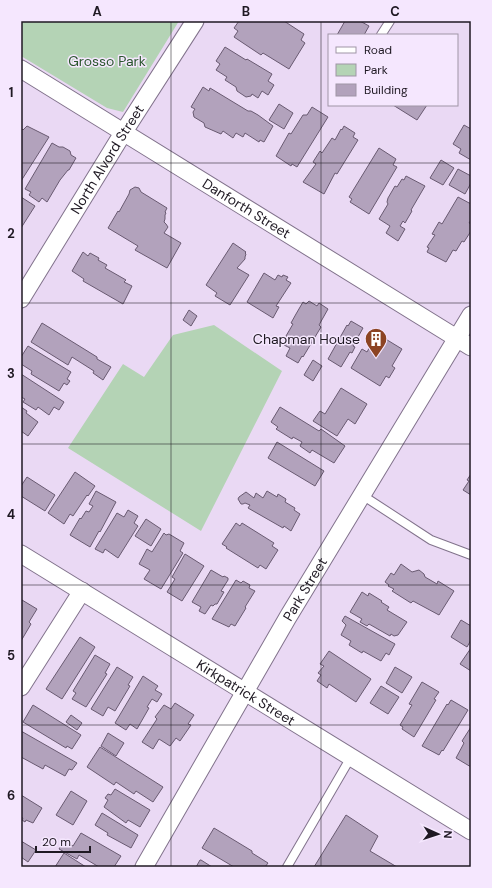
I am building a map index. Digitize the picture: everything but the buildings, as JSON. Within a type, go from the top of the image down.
[{"type":"street","name":"North Alvord Street","points":[[21,299],[123,133],[195,21]]},
{"type":"street","name":"Danforth Street","points":[[21,69],[471,348]]},
{"type":"street","name":"Park Street","points":[[144,867],[288,617],[471,315]]},
{"type":"street","name":"Kirkpatrick Street","points":[[21,554],[471,831]]},
{"type":"street","points":[[21,687],[82,591]]},
{"type":"lane","points":[[382,34],[390,21]]},
{"type":"lane","points":[[362,495],[431,540],[471,555]]},
{"type":"lane","points":[[287,867],[351,757]]},
{"type":"green space","name":"Grosso Park","points":[[21,21],[179,21],[123,112],[107,108],[21,56]]},
{"type":"green space","points":[[214,325],[282,371],[201,531],[68,448],[123,364],[144,377],[173,335]]},
{"type":"place","name":"Chapman House","points":[[376,358]]}]
